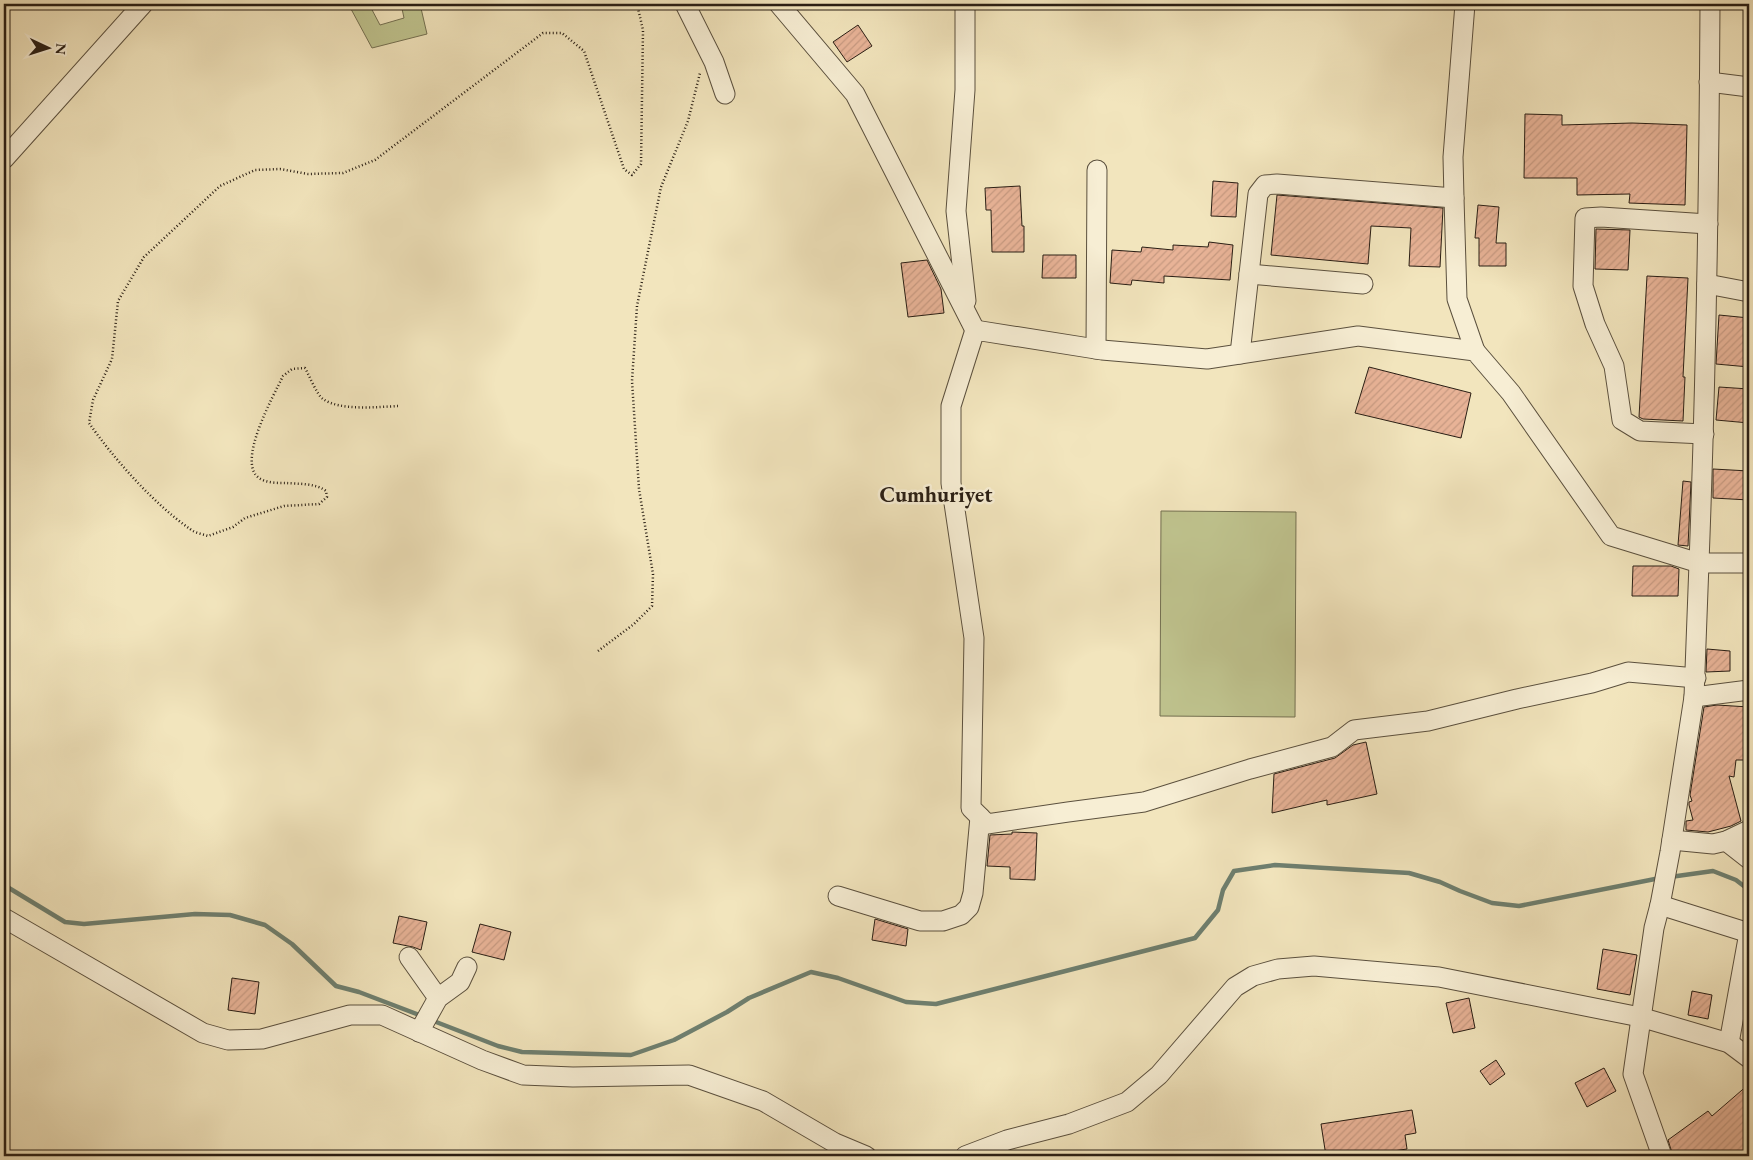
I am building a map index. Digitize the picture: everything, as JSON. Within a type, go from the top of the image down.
[{"type":"street","points":[[4,159],[143,4]]},
{"type":"street","points":[[685,4],[714,62],[725,94]]},
{"type":"street","points":[[780,4],[855,94],[972,323]]},
{"type":"street","points":[[965,4],[965,90],[956,211],[972,323],[951,406],[951,483],[974,638],[971,808],[987,824],[1144,802],[1250,769],[1332,747],[1354,730],[1428,721],[1592,683],[1628,672],[1696,678]]},
{"type":"street","points":[[1465,4],[1453,157],[1454,198],[1457,299],[1475,351],[1511,393],[1611,536],[1699,563],[1749,563]]},
{"type":"street","points":[[1662,1156],[1633,1074],[1654,928],[1671,846],[1696,678],[1708,284],[1710,4]]},
{"type":"street","points":[[1709,82],[1749,87]]},
{"type":"street","points":[[1096,349],[1097,170]]},
{"type":"street","points":[[1240,354],[1258,194],[1264,185],[1277,184],[1454,198]]},
{"type":"street","points":[[1704,434],[1640,431],[1622,420],[1614,366],[1595,324],[1583,286],[1582,262],[1585,218],[1600,217],[1708,224]]},
{"type":"street","points":[[1249,274],[1363,284]]},
{"type":"street","points":[[1708,284],[1749,292]]},
{"type":"street","points":[[972,323],[1096,349],[1207,359],[1358,336],[1475,351]]},
{"type":"street","points":[[1694,697],[1749,690]]},
{"type":"street","points":[[838,896],[920,921],[943,921],[962,915],[969,907],[973,893],[980,817]]},
{"type":"street","points":[[1671,846],[1713,844],[1726,841],[1749,830]]},
{"type":"street","points":[[1726,841],[1749,859]]},
{"type":"street","points":[[1660,905],[1749,933],[1730,1043]]},
{"type":"street","points":[[4,918],[203,1033],[228,1040],[262,1039],[350,1015],[382,1015],[482,1060],[523,1074],[573,1076],[689,1075],[763,1101],[835,1143],[866,1156]]},
{"type":"street","points":[[409,957],[438,998]]},
{"type":"street","points":[[965,1156],[1007,1140],[1069,1124],[1127,1102],[1159,1075],[1235,987],[1253,976],[1278,969],[1314,966],[1439,977],[1640,1017],[1730,1043],[1749,1058]]},
{"type":"street","points":[[419,1032],[438,998],[460,982],[467,967]]},
{"type":"path","points":[[398,406],[362,407],[337,404],[322,398],[305,368],[292,369],[283,376],[254,440],[252,464],[254,472],[260,479],[273,483],[310,485],[323,488],[326,491],[327,497],[319,504],[284,506],[245,518],[233,527],[208,536],[191,530],[148,494],[97,435],[89,423],[93,400],[112,359],[118,301],[144,257],[220,186],[254,170],[280,169],[308,174],[343,173],[375,160],[543,33],[562,33],[584,51],[624,169],[632,175],[641,164],[644,30],[637,4]]},
{"type":"path","points":[[598,650],[634,624],[652,606],[654,574],[639,489],[632,381],[637,306],[661,187],[688,121],[701,67]]},
{"type":"green space","points":[[401,4],[420,4],[427,34],[372,48],[351,9],[370,6],[380,25],[404,18]]},
{"type":"green space","points":[[1161,511],[1296,512],[1295,717],[1160,716]]},
{"type":"building","points":[[858,25],[872,46],[847,62],[833,42]]},
{"type":"building","points":[[1525,114],[1562,115],[1562,125],[1632,123],[1687,125],[1685,205],[1629,203],[1630,194],[1577,195],[1577,178],[1524,178]]},
{"type":"building","points":[[1213,181],[1238,183],[1236,217],[1211,216]]},
{"type":"building","points":[[1020,186],[1022,226],[1024,226],[1024,252],[992,252],[991,210],[986,210],[985,188]]},
{"type":"building","points":[[1277,195],[1443,208],[1440,267],[1409,266],[1411,228],[1371,226],[1368,264],[1271,255]]},
{"type":"building","points":[[1478,205],[1499,207],[1496,243],[1506,243],[1506,266],[1479,266],[1479,238],[1475,238]]},
{"type":"building","points":[[1596,229],[1630,230],[1628,270],[1595,269]]},
{"type":"building","points":[[1209,242],[1233,245],[1230,280],[1164,276],[1164,283],[1132,280],[1131,285],[1110,283],[1112,250],[1141,252],[1142,247],[1173,250],[1173,245],[1208,247]]},
{"type":"building","points":[[1043,255],[1076,255],[1076,278],[1042,278]]},
{"type":"building","points":[[927,260],[941,289],[944,313],[908,317],[901,263]]},
{"type":"building","points":[[1647,276],[1688,278],[1683,377],[1685,377],[1683,421],[1643,419],[1639,417]]},
{"type":"building","points":[[1719,315],[1749,318],[1749,367],[1716,364]]},
{"type":"building","points":[[1369,367],[1471,393],[1461,438],[1355,413]]},
{"type":"building","points":[[1719,387],[1749,389],[1749,423],[1716,420]]},
{"type":"building","points":[[1713,469],[1749,471],[1749,500],[1713,498]]},
{"type":"building","points":[[1683,481],[1691,482],[1688,546],[1678,545]]},
{"type":"building","points":[[1633,566],[1671,566],[1679,569],[1678,596],[1632,596]]},
{"type":"building","points":[[1707,649],[1730,651],[1730,671],[1706,672]]},
{"type":"building","points":[[1717,705],[1749,707],[1749,760],[1736,760],[1734,777],[1729,776],[1741,821],[1731,826],[1708,832],[1686,830],[1686,821],[1693,820],[1689,802],[1692,801],[1690,795],[1704,707]]},
{"type":"building","points":[[1366,742],[1377,794],[1327,805],[1327,800],[1272,813],[1274,774],[1335,758],[1353,745]]},
{"type":"building","points":[[1012,832],[1037,833],[1035,880],[1010,879],[1010,867],[987,866],[990,835],[1012,834]]},
{"type":"building","points":[[399,916],[427,922],[421,950],[393,943]]},
{"type":"building","points":[[875,919],[908,929],[906,946],[872,940]]},
{"type":"building","points":[[480,924],[511,932],[504,960],[472,952]]},
{"type":"building","points":[[1603,949],[1637,955],[1630,995],[1597,989]]},
{"type":"building","points":[[232,978],[259,982],[255,1014],[228,1010]]},
{"type":"building","points":[[1692,991],[1712,995],[1708,1019],[1688,1015]]},
{"type":"building","points":[[1469,998],[1475,1028],[1453,1033],[1446,1003]]},
{"type":"building","points":[[1496,1060],[1505,1074],[1490,1085],[1480,1071]]},
{"type":"building","points":[[1604,1068],[1616,1091],[1587,1107],[1575,1083]]},
{"type":"building","points":[[1749,1084],[1749,1156],[1673,1156],[1668,1140],[1708,1111],[1712,1116]]},
{"type":"building","points":[[1412,1110],[1416,1133],[1405,1135],[1407,1149],[1359,1156],[1326,1156],[1321,1124]]},
{"type":"waterway","points":[[431,1020],[498,1046],[522,1052],[631,1055],[674,1040],[749,998],[811,972],[838,978],[906,1002],[936,1004],[1195,938],[1218,910],[1223,890],[1234,871],[1275,865],[1409,873],[1440,882],[1492,903],[1519,906],[1660,878]]},
{"type":"waterway","points":[[1670,877],[1713,871],[1736,880],[1749,890]]},
{"type":"waterway","points":[[4,885],[65,922],[84,924],[195,914],[230,915],[265,925],[292,944],[336,986],[359,992],[422,1016]]},
{"type":"district","name":"Cumhuriyet","points":[[936,494]]}]
